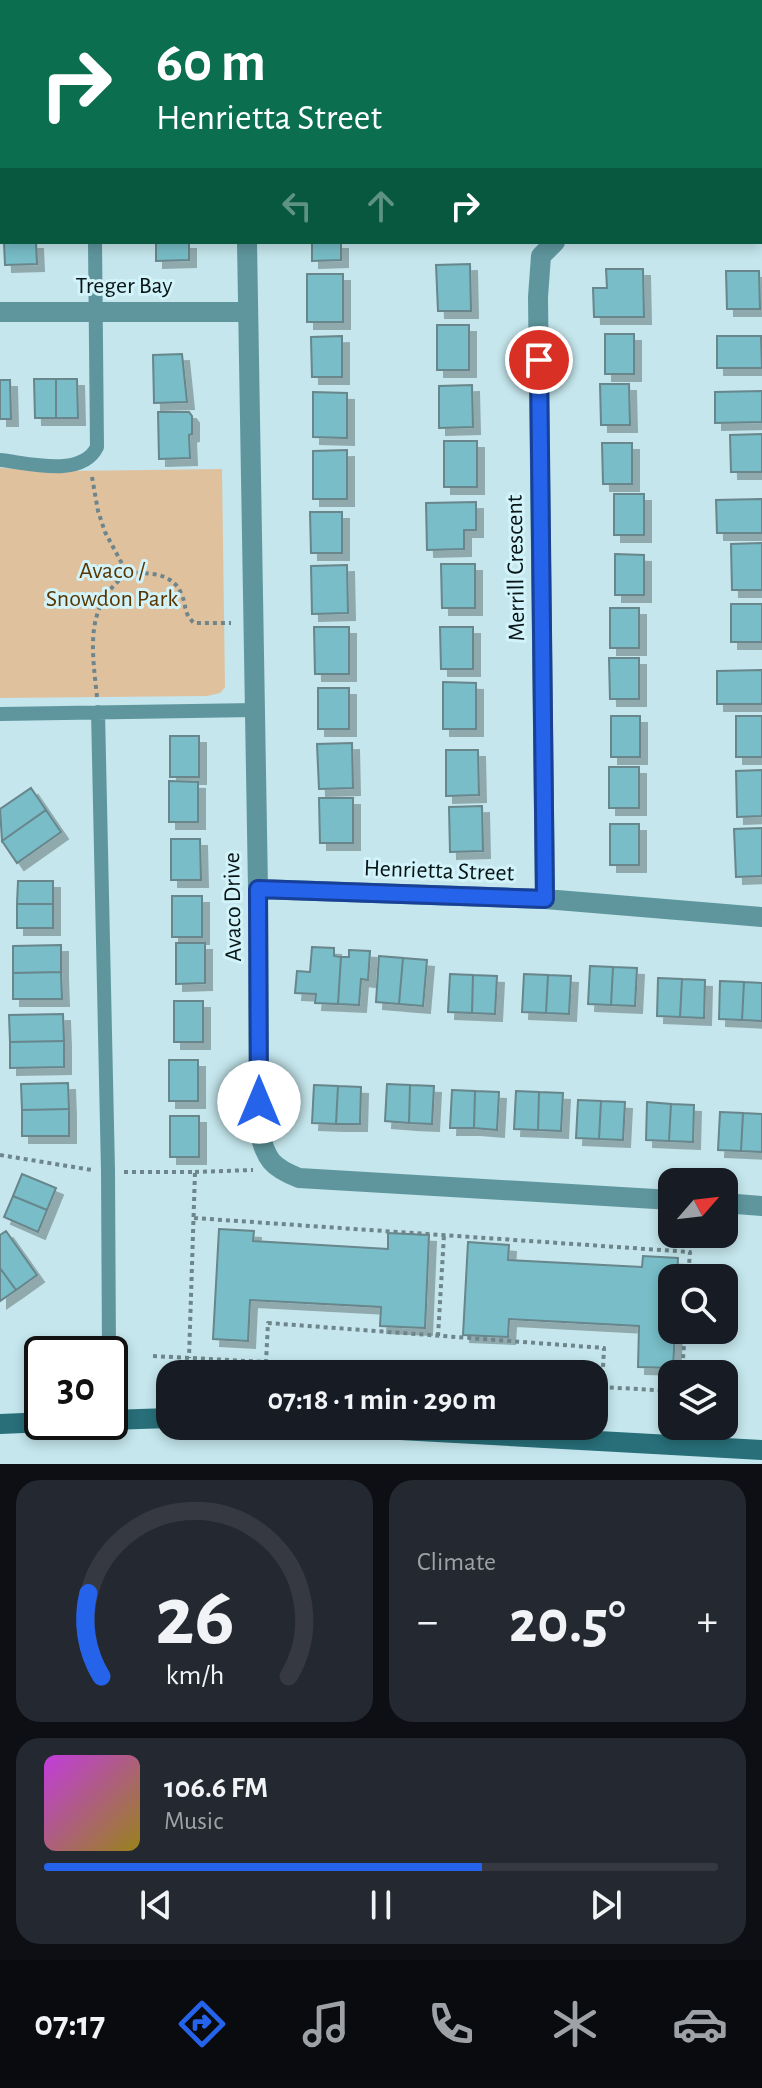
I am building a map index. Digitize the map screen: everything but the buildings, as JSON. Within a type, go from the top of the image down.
[{"type":"street","name":"Avaco Drive","points":[[247,244],[259,1132],[265,1152],[276,1169]]},
{"type":"street","name":"Merrill Crescent","points":[[545,899],[538,297],[541,256],[553,244]]},
{"type":"street","name":"Treger Bay","points":[[0,312],[248,312]]},
{"type":"street","name":"Henrietta Street","points":[[258,889],[545,899],[762,917]]},
{"type":"street","points":[[276,1169],[299,1178],[658,1199]]},
{"type":"street","points":[[738,1204],[762,1206]]},
{"type":"street","points":[[128,1419],[156,1418]]},
{"type":"street","points":[[0,1424],[24,1423]]},
{"type":"street","points":[[581,1440],[762,1450]]},
{"type":"lane","points":[[0,460],[73,466],[93,453],[98,439],[95,244]]},
{"type":"lane","points":[[0,714],[255,710]]},
{"type":"lane","points":[[98,712],[109,1336]]},
{"type":"path","points":[[88,459],[98,511],[127,574]]},
{"type":"path","points":[[98,712],[92,650],[94,627],[105,594],[127,574],[156,573],[171,582],[181,593],[187,616],[194,623],[253,623]]},
{"type":"path","points":[[0,1155],[98,1171]]},
{"type":"path","points":[[118,1172],[276,1169]]},
{"type":"path","points":[[189,1358],[195,1172]]},
{"type":"path","points":[[194,1218],[690,1252],[689,1264]]},
{"type":"path","points":[[438,1336],[444,1235]]},
{"type":"path","points":[[153,1356],[266,1362],[268,1323],[604,1348],[602,1387],[658,1390]]},
{"type":"green space","name":"Avaco / Snowdon Park","points":[[0,468],[67,471],[222,469],[225,687],[220,693],[207,696],[0,698]]},
{"type":"route","points":[[259,1102],[258,889],[545,899],[539,360]]}]
